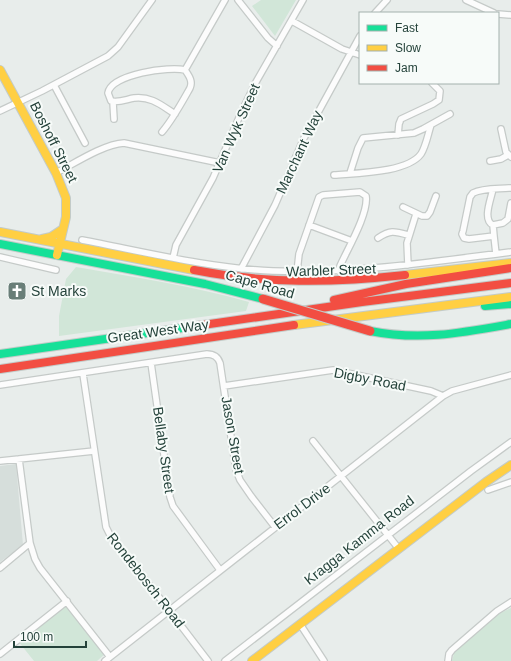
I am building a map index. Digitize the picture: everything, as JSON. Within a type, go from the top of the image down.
[{"type":"main road","name":"Boshoff Street","points":[[0,70],[56,172],[66,198],[63,227],[57,255]]},
{"type":"main road","points":[[37,239],[52,237],[63,227],[72,246]]},
{"type":"main road","name":"Cape Road","points":[[0,232],[215,274],[282,281],[322,282],[369,280],[511,263]]},
{"type":"main road","name":"Cape Road","points":[[0,244],[211,285],[370,331],[400,336],[425,337],[511,324]]},
{"type":"main road","points":[[274,314],[371,291],[511,268]]},
{"type":"main road","points":[[274,314],[511,283]]},
{"type":"main road","points":[[320,321],[511,297]]},
{"type":"main road","points":[[320,321],[511,304]]},
{"type":"main road","name":"Great West Way","points":[[0,354],[274,314]]},
{"type":"main road","name":"Great West Way","points":[[0,368],[320,321]]},
{"type":"main road","points":[[487,486],[511,459]]},
{"type":"main road","points":[[259,661],[334,599],[399,549],[487,486],[511,465]]},
{"type":"main road","points":[[252,661],[301,626]]},
{"type":"street","points":[[0,112],[99,62],[114,52],[152,0]]},
{"type":"street","points":[[185,70],[225,0]]},
{"type":"street","points":[[238,0],[268,38],[277,46]]},
{"type":"street","name":"Van Wyk Street","points":[[173,258],[176,245],[220,163],[246,102],[303,0]]},
{"type":"street","points":[[376,12],[387,0]]},
{"type":"street","points":[[466,0],[492,12]]},
{"type":"street","points":[[499,14],[511,15]]},
{"type":"street","points":[[292,21],[342,50],[359,55]]},
{"type":"street","name":"Marchant Way","points":[[241,269],[275,205],[304,138],[359,38]]},
{"type":"street","points":[[114,119],[113,102],[110,100],[108,95],[108,89],[112,85],[130,76],[173,68],[185,70],[191,80],[191,85],[175,114],[162,132]]},
{"type":"street","points":[[398,135],[401,119],[439,100],[440,91],[433,84]]},
{"type":"street","points":[[54,85],[85,143]]},
{"type":"street","points":[[113,102],[135,98],[147,98],[175,114]]},
{"type":"street","points":[[350,173],[358,148],[363,138],[414,133],[450,114]]},
{"type":"street","points":[[334,174],[382,170],[410,163],[421,154],[431,125]]},
{"type":"street","points":[[490,161],[510,156],[504,148],[501,129]]},
{"type":"street","points":[[56,172],[103,149],[118,144],[220,163]]},
{"type":"street","points":[[494,236],[470,239],[464,238],[462,234],[472,195],[478,191],[511,188]]},
{"type":"street","points":[[493,189],[488,218],[490,224],[493,225],[496,254]]},
{"type":"street","points":[[297,272],[298,257],[321,195],[363,193],[366,196],[366,202],[360,222],[340,266],[339,272]]},
{"type":"street","points":[[402,208],[425,217],[429,215],[436,196]]},
{"type":"street","points":[[493,225],[506,222],[511,203]]},
{"type":"street","points":[[408,265],[408,236],[416,214]]},
{"type":"street","points":[[309,225],[352,241]]},
{"type":"street","points":[[378,238],[384,234],[394,231],[408,236]]},
{"type":"street","name":"Warbler Street","points":[[82,240],[173,258],[241,269],[297,272],[339,272],[511,252]]},
{"type":"street","points":[[0,258],[56,270]]},
{"type":"street","name":"Jason Street","points":[[151,363],[207,354],[216,357],[220,363],[237,474],[251,496],[275,527]]},
{"type":"street","points":[[0,385],[151,363]]},
{"type":"street","name":"Bellaby Street","points":[[151,363],[170,497],[173,506],[220,570]]},
{"type":"street","name":"Digby Road","points":[[224,386],[333,370],[431,391],[443,396]]},
{"type":"street","name":"Rondebosch Road","points":[[83,374],[103,513],[108,531],[208,661]]},
{"type":"street","name":"Errol Drive","points":[[105,661],[443,396],[452,391],[511,375]]},
{"type":"street","points":[[314,441],[399,549]]},
{"type":"street","name":"Kragga Kamma Road","points":[[225,661],[470,471],[511,442]]},
{"type":"street","points":[[0,462],[94,451]]},
{"type":"street","points":[[19,459],[30,543],[35,559],[40,568],[110,657]]},
{"type":"street","points":[[487,486],[511,482]]},
{"type":"street","points":[[0,568],[30,543]]},
{"type":"street","points":[[0,654],[67,601]]},
{"type":"street","points":[[448,661],[449,654],[452,650],[497,611],[511,602]]},
{"type":"street","points":[[301,626],[324,661]]},
{"type":"shaded area","points":[[16,464],[23,545],[0,562],[0,466]]},
{"type":"green space","points":[[261,0],[296,0],[275,36],[252,6]]},
{"type":"green space","points":[[76,267],[141,278],[228,296],[249,302],[246,311],[59,336],[59,316],[66,279]]},
{"type":"green space","points":[[67,604],[106,653],[97,661],[34,661],[18,641]]},
{"type":"green space","points":[[511,608],[511,661],[452,661],[454,653],[500,613]]},
{"type":"traffic: fast","points":[[0,244],[205,284],[263,299]]},
{"type":"traffic: fast","points":[[485,306],[511,304]]},
{"type":"traffic: fast","points":[[370,331],[388,334],[423,336],[458,333],[511,324]]},
{"type":"traffic: fast","points":[[0,354],[189,327]]},
{"type":"traffic: slow","points":[[0,70],[56,173],[66,198],[66,217],[57,255]]},
{"type":"traffic: slow","points":[[42,239],[51,237],[63,229]]},
{"type":"traffic: slow","points":[[0,232],[194,270]]},
{"type":"traffic: slow","points":[[405,275],[511,263]]},
{"type":"traffic: slow","points":[[294,325],[511,297]]},
{"type":"traffic: slow","points":[[252,661],[486,482],[511,465]]},
{"type":"traffic: jam","points":[[334,300],[406,284],[511,268]]},
{"type":"traffic: jam","points":[[194,270],[247,278],[299,281],[351,280],[405,275]]},
{"type":"traffic: jam","points":[[189,327],[362,302],[511,283]]},
{"type":"traffic: jam","points":[[263,299],[370,331]]},
{"type":"traffic: jam","points":[[0,369],[294,325]]},
{"type":"place","name":"St Marks","points":[[17,291]]}]
